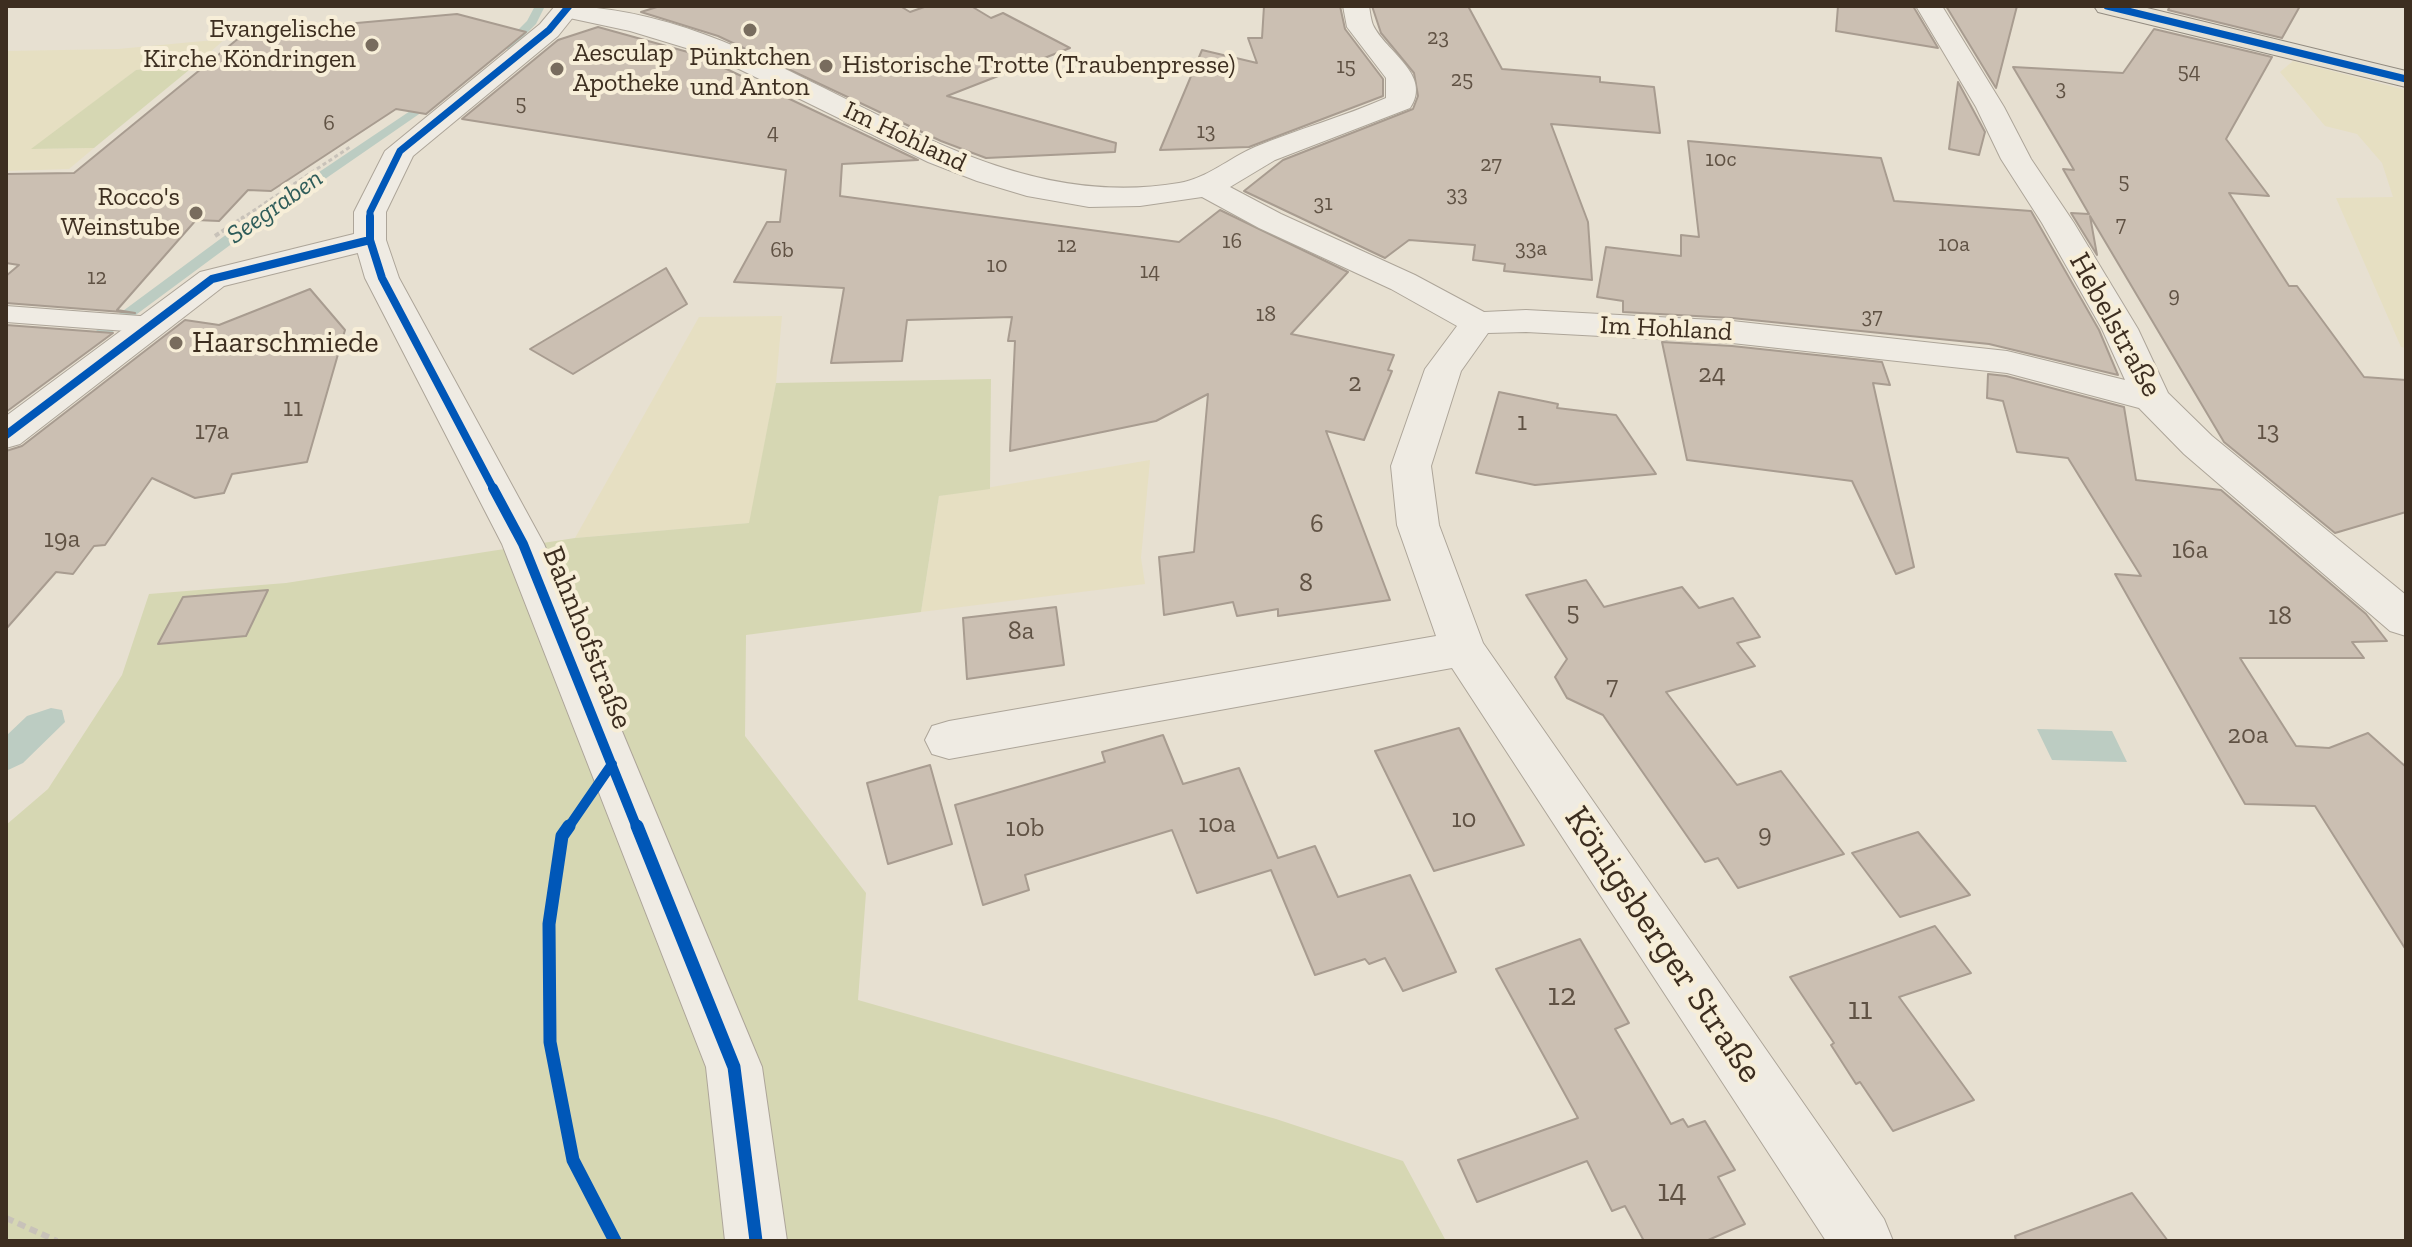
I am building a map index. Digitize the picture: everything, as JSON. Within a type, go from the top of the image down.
[{"type":"main road","points":[[2107,6],[2406,79]]},
{"type":"street","name":"Im Hohland","points":[[569,8],[656,28],[746,62],[970,169],[1025,187],[1077,197],[1138,198],[1205,186],[1264,154],[1400,102],[1400,77],[1360,27],[1356,6]]},
{"type":"street","name":"Hebelstraße","points":[[1929,6],[1990,107],[2016,159],[2120,329],[2152,399],[2198,445],[2406,619]]},
{"type":"street","name":"Bahnhofstraße","points":[[569,8],[400,151],[370,212],[370,240],[388,290],[523,544],[734,1067],[756,1241]]},
{"type":"street","points":[[1205,186],[1270,221],[1403,282],[1478,323]]},
{"type":"street","points":[[6,435],[131,323],[212,279],[370,240]]},
{"type":"street","name":"Im Hohland","points":[[1478,323],[1526,321],[1732,332],[2007,362],[2152,399]]},
{"type":"street","name":"Königsberger Straße","points":[[1478,323],[1443,369],[1411,466],[1418,525],[1463,649],[1862,1241]]},
{"type":"street","points":[[949,740],[1463,649]]},
{"type":"lane","points":[[6,314],[131,323]]},
{"type":"path","points":[[203,244],[358,142]]},
{"type":"path","points":[[6,1218],[57,1241]]},
{"type":"shaded area","points":[[225,39],[200,61],[136,70],[33,149],[94,148],[69,169],[6,171],[6,51],[118,49]]},
{"type":"shaded area","points":[[2293,61],[2406,90],[2406,348],[2401,347],[2336,198],[2393,197],[2382,163],[2357,134],[2325,126],[2280,72]]},
{"type":"shaded area","points":[[782,316],[776,383],[750,523],[575,538],[699,317]]},
{"type":"shaded area","points":[[1150,460],[1141,558],[1145,584],[921,612],[939,496]]},
{"type":"shaded area","points":[[51,708],[62,710],[65,722],[23,763],[6,771],[6,736],[27,716]]},
{"type":"shaded area","points":[[2037,729],[2112,731],[2127,762],[2052,760]]},
{"type":"green space","points":[[200,61],[94,148],[31,149],[136,70]]},
{"type":"green space","points":[[991,379],[990,489],[939,496],[921,612],[746,635],[745,736],[866,893],[858,1000],[1276,1119],[1403,1161],[1446,1241],[6,1241],[6,825],[48,789],[122,675],[149,594],[286,583],[575,538],[749,523],[776,383]]},
{"type":"building","points":[[660,6],[900,6],[910,12],[927,6],[971,6],[991,18],[1003,13],[1070,48],[947,96],[1116,143],[1115,152],[986,158],[941,141],[718,36],[641,12]]},
{"type":"building","points":[[1264,6],[1340,6],[1345,29],[1383,79],[1383,96],[1249,147],[1160,150],[1202,50],[1257,63],[1248,38],[1262,38]]},
{"type":"building","points":[[1372,6],[1468,6],[1502,69],[1600,77],[1600,82],[1654,87],[1660,133],[1551,124],[1588,222],[1592,280],[1504,271],[1505,264],[1473,260],[1475,245],[1409,240],[1385,258],[1244,191],[1283,160],[1413,109],[1418,96],[1414,73],[1381,33]]},
{"type":"building","points":[[1838,6],[1913,6],[1938,48],[1836,31]]},
{"type":"building","points":[[1946,6],[2017,6],[1996,88]]},
{"type":"building","points":[[2170,6],[2300,6],[2282,38],[2168,10]]},
{"type":"building","points":[[457,14],[526,32],[426,114],[396,109],[271,191],[248,190],[219,221],[196,220],[117,310],[135,313],[6,303],[6,276],[19,265],[6,263],[6,174],[74,173],[245,33]]},
{"type":"building","points":[[598,27],[695,54],[918,160],[842,164],[840,196],[1179,242],[1220,210],[1348,272],[1291,334],[1394,355],[1388,370],[1392,371],[1364,440],[1326,431],[1390,600],[1278,616],[1278,609],[1237,616],[1233,602],[1164,615],[1159,557],[1194,552],[1208,394],[1156,421],[1010,451],[1015,341],[1008,341],[1012,317],[907,320],[902,361],[831,363],[844,288],[734,282],[767,222],[780,222],[786,170],[462,119],[558,40]]},
{"type":"building","points":[[2154,29],[2272,57],[2226,139],[2269,196],[2229,193],[2289,286],[2297,286],[2364,377],[2406,380],[2406,512],[2335,533],[2224,442],[2090,216],[2097,255],[2071,213],[2089,214],[2063,169],[2074,170],[2013,67],[2123,73]]},
{"type":"building","points":[[1958,82],[1985,132],[1979,155],[1949,149]]},
{"type":"building","points":[[1688,141],[1881,158],[1894,201],[2031,211],[2099,330],[2118,375],[1989,344],[1732,318],[1623,312],[1623,301],[1597,297],[1606,247],[1681,256],[1681,235],[1699,237]]},
{"type":"building","points":[[666,268],[687,304],[573,374],[530,349]]},
{"type":"building","points":[[310,289],[345,330],[307,462],[232,474],[224,493],[195,498],[152,478],[105,545],[94,546],[73,574],[56,572],[6,629],[6,451],[22,446],[185,320],[219,325]]},
{"type":"building","points":[[6,325],[113,333],[6,412]]},
{"type":"building","points":[[1662,342],[1882,362],[1890,385],[1873,383],[1914,567],[1896,574],[1852,481],[1687,460]]},
{"type":"building","points":[[1988,374],[2124,407],[2136,480],[2221,490],[2366,614],[2387,641],[2352,642],[2364,658],[2240,658],[2296,746],[2329,748],[2368,733],[2406,767],[2406,950],[2315,806],[2245,804],[2115,574],[2141,576],[2068,458],[2017,452],[2003,401],[1987,398]]},
{"type":"building","points":[[1499,392],[1558,404],[1557,408],[1616,415],[1656,474],[1535,485],[1476,473]]},
{"type":"building","points":[[1586,580],[1604,607],[1682,587],[1699,608],[1733,598],[1760,637],[1737,643],[1755,666],[1666,692],[1737,785],[1781,771],[1844,854],[1738,888],[1718,858],[1705,862],[1603,715],[1567,698],[1555,677],[1567,659],[1526,595]]},
{"type":"building","points":[[268,590],[246,636],[158,644],[183,597]]},
{"type":"building","points":[[1056,607],[1064,665],[967,679],[963,618]]},
{"type":"building","points":[[1459,728],[1524,845],[1434,871],[1375,751]]},
{"type":"building","points":[[1163,735],[1183,784],[1239,768],[1278,858],[1315,846],[1338,897],[1410,875],[1456,972],[1403,991],[1385,958],[1369,964],[1365,959],[1315,975],[1271,870],[1197,893],[1172,830],[1025,875],[1029,890],[983,905],[955,805],[1105,762],[1102,752]]},
{"type":"building","points":[[930,765],[952,844],[888,864],[867,783]]},
{"type":"building","points":[[1918,832],[1970,895],[1900,917],[1852,853]]},
{"type":"building","points":[[1935,926],[1971,973],[1899,997],[1974,1100],[1893,1131],[1860,1082],[1856,1084],[1831,1045],[1834,1043],[1790,977]]},
{"type":"building","points":[[1580,939],[1629,1023],[1615,1029],[1671,1124],[1683,1119],[1688,1127],[1705,1121],[1735,1170],[1718,1177],[1745,1224],[1706,1241],[1644,1241],[1625,1206],[1612,1211],[1587,1161],[1477,1202],[1458,1160],[1578,1118],[1496,969]]},
{"type":"building","points":[[2132,1193],[2168,1241],[2016,1241],[2015,1236]]},
{"type":"waterway","name":"Seegraben","points":[[507,47],[532,22],[540,6]]},
{"type":"waterway","name":"Seegraben","points":[[86,345],[236,234],[434,99]]},
{"type":"cycle path","points":[[569,6],[549,30],[400,151],[370,212],[370,240],[382,278],[523,544],[734,1067],[756,1241]]},
{"type":"cycle path","points":[[2107,6],[2406,79]]},
{"type":"cycle path","points":[[6,435],[212,279],[370,240]]},
{"type":"cycle path","points":[[612,764],[562,836],[549,924],[550,1042],[573,1160],[615,1241]]},
{"type":"place","name":"Pünktchen und Anton","points":[[750,30]]},
{"type":"place","name":"Evangelische Kirche Köndringen","points":[[372,45]]},
{"type":"place","name":"Historische Trotte (Traubenpresse)","points":[[826,66]]},
{"type":"place","name":"Aesculap Apotheke","points":[[557,69]]},
{"type":"place","name":"Rocco's Weinstube","points":[[196,213]]},
{"type":"place","name":"Haarschmiede","points":[[176,343]]}]
